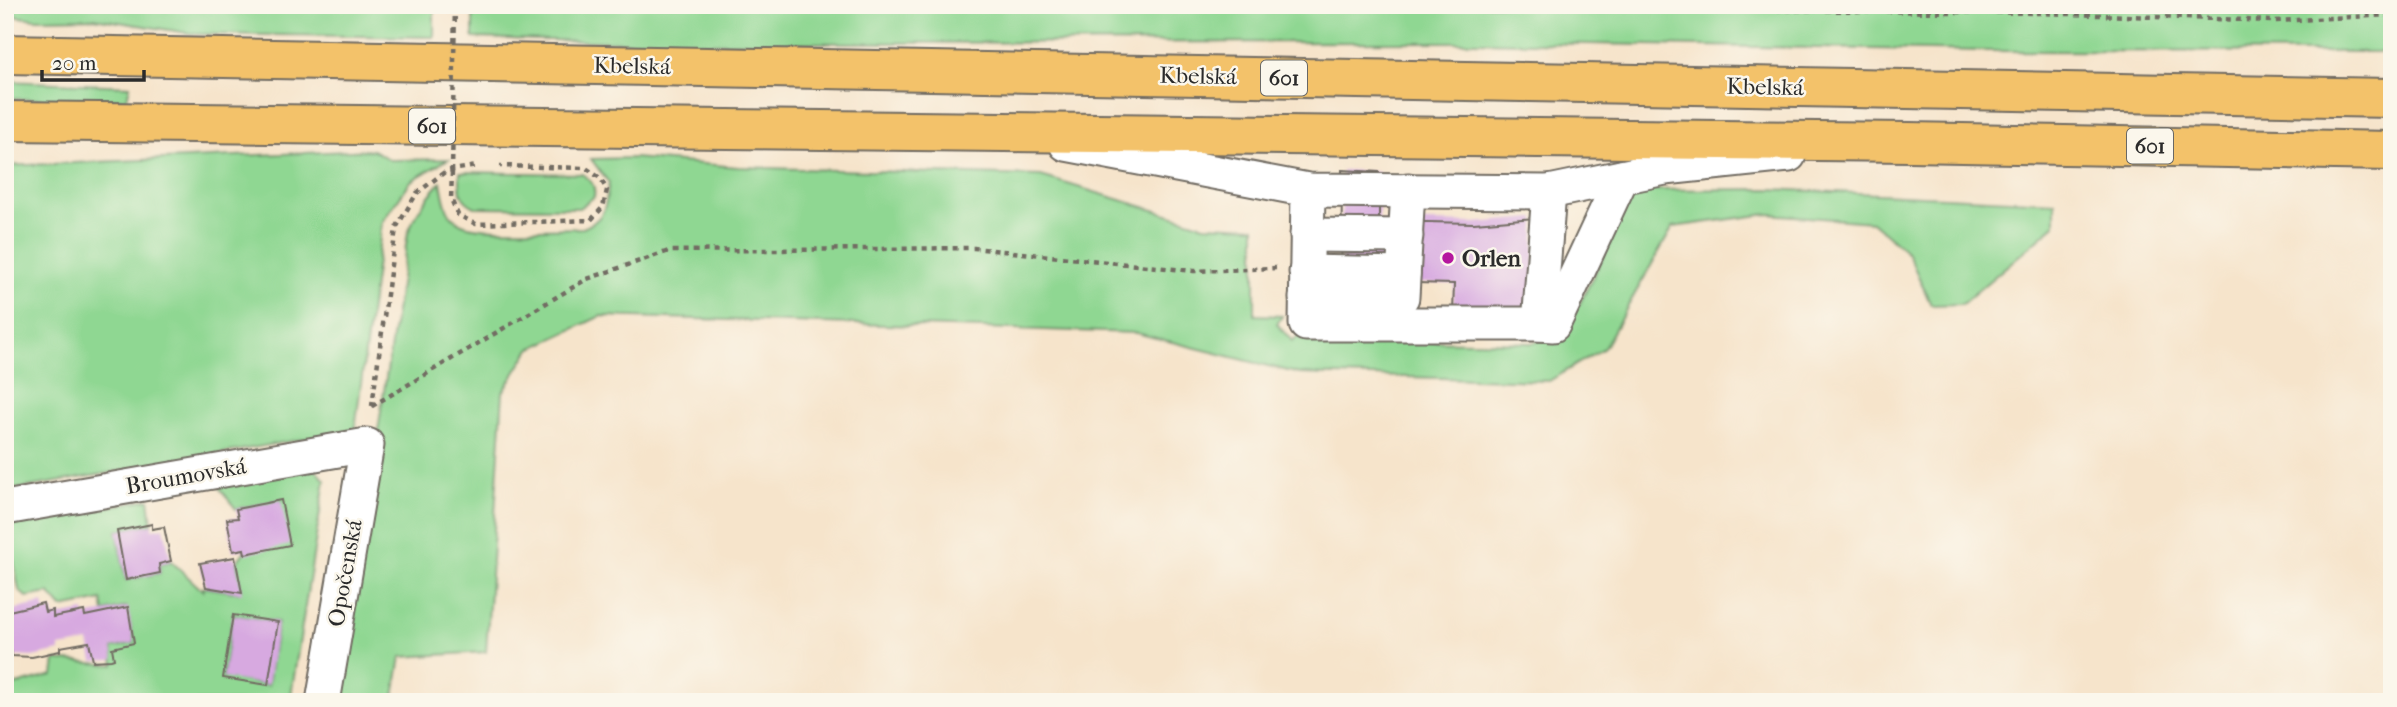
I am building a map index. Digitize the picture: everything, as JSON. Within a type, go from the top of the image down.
[{"type":"highway","name":"Kbelská","points":[[5,54],[2392,98]]},
{"type":"highway","name":"601","points":[[5,121],[1909,142],[2392,151]]},
{"type":"street","points":[[1001,132],[1308,190],[1549,192],[1665,168],[1909,142]]},
{"type":"street","points":[[1308,190],[1306,324],[1553,325],[1622,177]]},
{"type":"street","points":[[1306,268],[1403,274],[1408,190]]},
{"type":"street","points":[[1539,324],[1549,192]]},
{"type":"street","points":[[1306,268],[1406,236]]},
{"type":"street","name":"Broumovská","points":[[5,508],[367,445]]},
{"type":"street","name":"Opočenská","points":[[323,702],[367,445]]},
{"type":"path","points":[[455,5],[451,199],[458,215],[476,225],[591,220],[603,207],[607,190],[600,178],[586,168],[499,166]]},
{"type":"path","points":[[1346,5],[1786,8],[2274,21],[2392,15]]},
{"type":"path","points":[[367,445],[396,228],[417,193],[446,171],[486,166]]},
{"type":"path","points":[[372,406],[587,279],[669,251],[974,248],[1194,271],[1306,268]]},
{"type":"green space","points":[[5,5],[434,5],[434,37],[194,34],[94,18],[36,19],[5,15]]},
{"type":"green space","points":[[473,5],[2392,5],[2392,52],[1986,51],[1474,42],[668,43],[473,38]]},
{"type":"green space","points":[[5,81],[130,86],[127,99],[5,99]]},
{"type":"green space","points":[[373,150],[390,160],[448,159],[411,181],[382,222],[355,430],[5,491],[5,166]]},
{"type":"green space","points":[[634,158],[738,167],[1041,176],[1204,225],[1255,227],[1255,315],[1282,316],[1277,324],[1292,341],[1300,335],[1301,339],[1532,343],[1552,337],[1580,303],[1609,244],[1625,200],[1644,190],[1769,189],[2055,202],[2055,225],[1962,304],[1931,305],[1908,253],[1872,222],[1768,214],[1673,227],[1604,348],[1549,381],[1300,374],[1136,333],[601,316],[530,349],[503,392],[486,652],[401,657],[393,702],[337,702],[408,232],[414,218],[441,182],[449,212],[462,224],[502,229],[583,228],[597,220],[604,210],[609,183],[591,159]]},
{"type":"green space","points":[[460,172],[582,174],[592,184],[594,197],[579,208],[475,207],[463,197]]},
{"type":"green space","points":[[313,467],[325,480],[290,702],[5,702],[5,688],[53,675],[55,660],[114,665],[112,648],[134,643],[127,607],[104,612],[102,600],[62,608],[49,593],[26,597],[19,590],[7,526],[149,499],[152,524],[117,531],[126,580],[160,573],[159,564],[171,561],[203,591],[203,587],[241,593],[236,563],[281,501],[236,509],[218,486]],"holes":[[[233,615],[278,622],[268,685],[223,677]]]},
{"type":"building","points":[[1342,170],[1379,172],[1379,221],[1474,223],[1535,218],[1534,314],[1453,313],[1454,284],[1377,282],[1341,312]]},
{"type":"building","points":[[281,500],[290,545],[245,554],[244,549],[233,551],[227,519],[238,518],[236,509]]},
{"type":"building","points":[[152,524],[152,529],[164,527],[171,561],[159,564],[160,573],[126,580],[117,531]]},
{"type":"building","points":[[235,557],[242,593],[206,587],[200,563]]},
{"type":"building","points":[[43,603],[45,612],[53,610],[53,617],[84,611],[85,616],[128,607],[134,643],[112,648],[114,659],[111,660],[93,661],[89,642],[60,647],[60,651],[32,657],[12,656],[5,612]]},
{"type":"building","points":[[233,615],[278,622],[268,685],[223,678]]},
{"type":"place","name":"Orlen","points":[[1448,258]]}]
